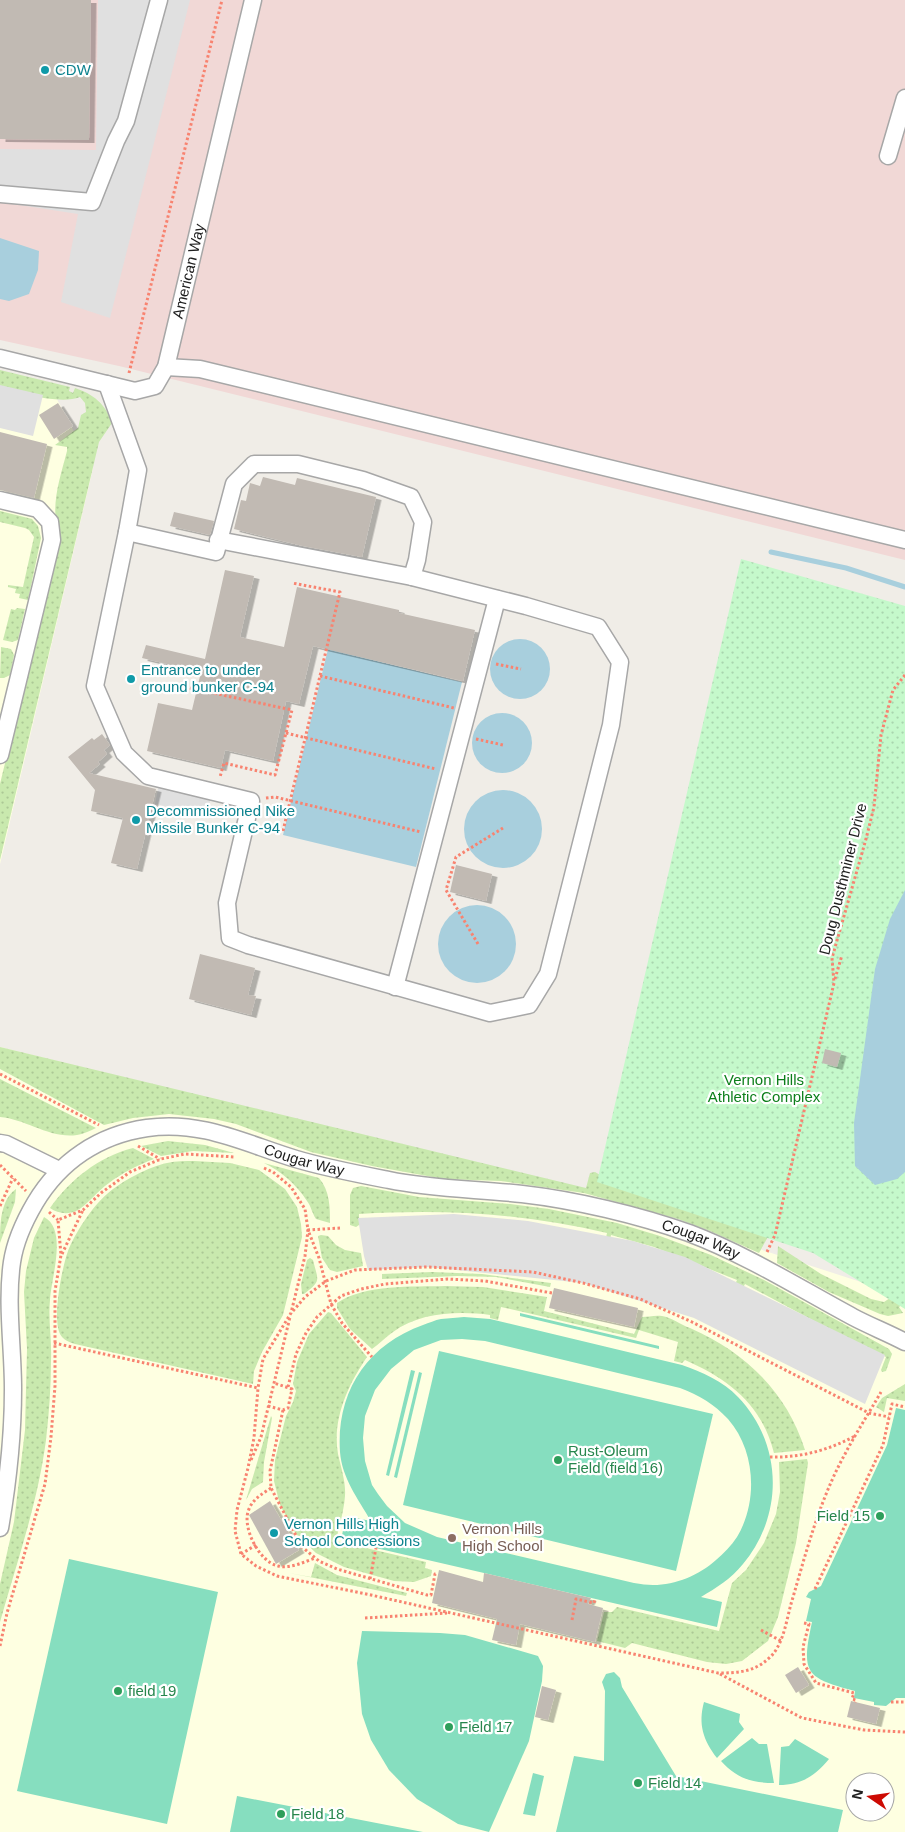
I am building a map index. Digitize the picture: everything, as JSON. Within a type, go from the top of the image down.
[{"type":"street","points":[[0,194],[92,202],[116,140],[126,121],[159,0]]},
{"type":"street","name":"American Way","points":[[0,358],[135,391],[155,386],[166,367],[253,0]]},
{"type":"street","points":[[888,156],[905,98]]},
{"type":"street","points":[[166,367],[200,368],[905,540]]},
{"type":"street","points":[[107,384],[138,470],[95,686],[124,753],[148,776],[251,800],[227,903],[230,938],[248,945],[490,1013],[529,1005],[548,974],[611,725],[620,662],[598,627],[497,598],[412,577],[218,540]]},
{"type":"street","points":[[127,532],[216,552],[234,484],[254,464],[298,464],[363,480],[411,497],[423,522],[417,560],[412,577]]},
{"type":"street","points":[[0,500],[38,509],[50,522],[52,540],[0,755]]},
{"type":"street","points":[[395,986],[497,598]]},
{"type":"street","name":"Cougar Way","points":[[0,1528],[6,1496],[11,1444],[13,1391],[10,1298],[12,1260],[24,1223],[36,1201],[59,1170],[80,1152],[117,1135],[150,1128],[189,1128],[228,1135],[297,1159],[390,1181],[420,1186],[524,1194],[582,1204],[636,1217],[688,1233],[761,1266],[856,1318],[905,1342]]},
{"type":"street","points":[[0,1143],[6,1144],[59,1170]]},
{"type":"path","points":[[125,388],[222,0]]},
{"type":"path","points":[[283,831],[340,592],[292,583]]},
{"type":"path","points":[[481,660],[521,669]]},
{"type":"path","name":"Doug Dusthminer Drive","points":[[761,1266],[775,1235],[834,982],[832,958],[874,807],[881,735],[893,690],[905,675]]},
{"type":"path","points":[[320,676],[467,711]]},
{"type":"path","points":[[185,687],[292,710],[275,776],[224,763],[217,792]]},
{"type":"path","points":[[286,733],[451,772]]},
{"type":"path","points":[[461,735],[503,745]]},
{"type":"path","points":[[251,800],[274,797],[434,836]]},
{"type":"path","points":[[478,944],[446,890],[456,857],[503,828]]},
{"type":"path","points":[[834,982],[842,955]]},
{"type":"path","points":[[0,1074],[161,1159]]},
{"type":"path","points":[[62,1255],[58,1220],[83,1210],[101,1193],[130,1172],[161,1159],[185,1154],[238,1158]]},
{"type":"path","points":[[0,1165],[13,1178],[0,1206]]},
{"type":"path","points":[[260,1165],[291,1186],[305,1209],[308,1230],[319,1258],[331,1304],[342,1323],[372,1357]]},
{"type":"path","points":[[0,1646],[7,1613],[45,1484],[55,1386],[55,1291],[62,1255],[83,1210]]},
{"type":"path","points":[[308,1230],[340,1228]]},
{"type":"path","points":[[248,1468],[261,1437],[305,1256],[308,1230]]},
{"type":"path","points":[[881,1392],[869,1413],[844,1455],[827,1493],[810,1540],[781,1641],[769,1659],[754,1669],[738,1673],[718,1673],[277,1576],[256,1566],[241,1554],[236,1531],[236,1510],[254,1438],[258,1388],[263,1359],[291,1313],[306,1298],[326,1281],[355,1270],[427,1267],[533,1272],[583,1283],[640,1299],[683,1318],[869,1413],[889,1417]]},
{"type":"path","points":[[288,1387],[296,1354],[306,1333],[317,1317],[341,1296],[385,1284],[448,1279],[485,1281],[552,1293]]},
{"type":"path","points":[[54,1343],[258,1388]]},
{"type":"path","points":[[268,1406],[283,1410],[288,1408],[292,1400],[292,1389],[274,1383]]},
{"type":"path","points":[[815,1589],[883,1445],[892,1404],[905,1407]]},
{"type":"path","points":[[283,1410],[270,1471],[271,1488],[302,1547],[315,1558],[337,1569],[414,1592],[431,1595],[436,1574],[438,1574]]},
{"type":"path","points":[[770,1456],[789,1457],[808,1454],[843,1443],[855,1436]]},
{"type":"path","points":[[271,1488],[256,1497],[248,1510],[248,1534],[263,1556],[277,1566],[295,1566],[315,1558]]},
{"type":"path","points":[[241,1554],[256,1545]]},
{"type":"path","points":[[370,1579],[376,1548]]},
{"type":"path","points":[[572,1620],[576,1598],[594,1603],[595,1599]]},
{"type":"path","points":[[365,1618],[451,1613]]},
{"type":"path","points":[[804,1623],[808,1624],[803,1647],[804,1664],[816,1683],[854,1693],[852,1699],[856,1700],[855,1702]]},
{"type":"path","points":[[761,1630],[781,1641]]},
{"type":"path","points":[[718,1673],[802,1718],[864,1730],[905,1732]]},
{"type":"path","points":[[892,1702],[905,1702]]},
{"type":"shaded area","points":[[0,0],[905,0],[905,560],[119,366],[0,340]]},
{"type":"shaded area","points":[[98,0],[190,0],[110,318],[61,302],[78,214],[0,202],[0,149],[96,150]]},
{"type":"shaded area","points":[[0,371],[48,382],[93,468],[0,864]]},
{"type":"shaded area","points":[[0,385],[43,395],[33,436],[0,428]]},
{"type":"shaded area","points":[[160,779],[213,791],[206,815],[155,804]]},
{"type":"shaded area","name":"Vernon Hills High School","points":[[0,1047],[565,1186],[901,1295],[905,1291],[905,1832],[0,1832]]},
{"type":"shaded area","points":[[454,1214],[528,1221],[633,1241],[685,1257],[885,1355],[865,1404],[694,1318],[583,1283],[427,1267],[368,1270],[358,1218]]},
{"type":"green space","points":[[0,370],[70,387],[69,391],[73,393],[75,388],[82,390],[102,405],[112,423],[99,442],[0,860],[0,784],[59,538],[56,526],[55,504],[67,447],[55,445],[78,428],[81,415],[86,412],[85,403],[80,397],[62,400],[52,399],[0,388]]},
{"type":"green space","points":[[0,511],[32,519],[38,526],[41,538],[28,600],[19,598],[20,594],[15,593],[16,589],[8,587],[8,585],[23,587],[34,537],[25,528],[0,522]]},
{"type":"green space","name":"Vernon Hills Athletic Complex","points":[[741,559],[905,606],[905,1309],[813,1253],[597,1182]]},
{"type":"green space","points":[[17,608],[25,609],[18,640],[12,642],[3,640],[11,609],[15,610]]},
{"type":"green space","points":[[1,647],[11,649],[14,655],[10,675],[4,678],[0,678]]},
{"type":"green space","points":[[0,1047],[586,1188],[590,1173],[595,1172],[607,1179],[769,1235],[759,1253],[678,1219],[584,1193],[501,1181],[444,1179],[372,1166],[311,1152],[236,1124],[214,1119],[169,1114],[133,1118],[104,1125],[0,1069]]},
{"type":"green space","points":[[0,1079],[96,1128],[79,1135],[57,1134],[19,1121],[0,1117]]},
{"type":"green space","points":[[168,1141],[205,1145],[234,1153],[193,1151],[161,1156],[141,1146]]},
{"type":"green space","points":[[133,1148],[154,1159],[114,1179],[76,1211],[62,1213],[50,1208],[66,1188],[86,1171],[108,1157]]},
{"type":"green space","points":[[177,1161],[230,1163],[259,1170],[285,1189],[297,1207],[302,1237],[283,1315],[262,1352],[254,1371],[253,1384],[75,1344],[68,1342],[60,1334],[57,1305],[63,1269],[71,1244],[79,1228],[90,1213],[113,1189],[144,1171]]},
{"type":"green space","points":[[264,1163],[319,1178],[327,1194],[330,1223],[316,1219],[303,1195],[293,1184],[283,1174]]},
{"type":"green space","points":[[361,1186],[419,1197],[549,1209],[617,1223],[660,1236],[711,1255],[764,1280],[889,1349],[892,1354],[886,1371],[882,1372],[886,1357],[745,1284],[740,1294],[733,1289],[737,1280],[654,1247],[611,1235],[609,1246],[604,1247],[607,1233],[576,1226],[514,1217],[422,1212],[359,1214],[359,1225],[356,1227],[350,1225],[350,1195],[353,1188]]},
{"type":"green space","points":[[16,1189],[15,1202],[0,1243],[4,1206]]},
{"type":"green space","points":[[44,1217],[51,1223],[57,1243],[50,1308],[51,1371],[47,1430],[38,1486],[0,1622],[0,1584],[14,1522],[25,1430],[27,1349],[24,1292],[26,1271],[34,1238]]},
{"type":"green space","points":[[318,1236],[328,1236],[336,1245],[345,1250],[361,1253],[363,1266],[337,1272],[330,1270],[322,1258]]},
{"type":"green space","points":[[778,1246],[821,1274],[871,1299],[884,1302],[893,1296],[905,1302],[899,1307],[903,1313],[888,1316],[880,1314],[829,1292],[777,1263]]},
{"type":"green space","points":[[310,1258],[313,1260],[317,1280],[314,1286],[302,1294],[301,1284],[307,1260]]},
{"type":"green space","points":[[432,1272],[482,1274],[551,1283],[550,1287],[496,1277],[457,1276],[382,1279],[382,1274]]},
{"type":"green space","points":[[483,1287],[547,1297],[544,1311],[634,1334],[642,1317],[659,1316],[672,1319],[729,1349],[761,1376],[787,1410],[805,1450],[774,1453],[769,1436],[761,1421],[742,1396],[701,1367],[685,1360],[682,1363],[674,1361],[678,1342],[639,1330],[636,1338],[501,1307],[498,1320],[490,1318],[490,1315],[453,1313],[415,1320],[393,1332],[372,1349],[350,1329],[337,1308],[337,1303],[361,1292],[389,1288]]},
{"type":"green space","points":[[328,1312],[331,1313],[367,1357],[348,1391],[337,1428],[338,1454],[345,1491],[344,1507],[336,1541],[426,1562],[425,1568],[432,1570],[431,1576],[414,1582],[394,1581],[344,1567],[316,1553],[296,1534],[280,1505],[274,1481],[275,1460],[286,1416],[296,1391],[293,1384],[297,1362],[309,1334]]},
{"type":"green space","points":[[520,1313],[659,1346],[659,1349],[520,1316]]},
{"type":"green space","points":[[464,1317],[490,1319],[682,1365],[726,1386],[738,1397],[753,1416],[764,1436],[773,1480],[771,1502],[766,1524],[756,1545],[743,1564],[718,1587],[701,1597],[722,1602],[717,1627],[341,1540],[346,1516],[371,1521],[347,1479],[341,1462],[340,1452],[340,1430],[343,1410],[359,1374],[371,1358],[403,1334],[437,1320]],"holes":[[[441,1340],[485,1341],[680,1388],[712,1404],[728,1419],[737,1432],[749,1461],[751,1477],[751,1493],[744,1523],[737,1537],[725,1552],[695,1575],[662,1585],[648,1585],[437,1537],[405,1523],[387,1506],[372,1485],[365,1461],[363,1438],[365,1416],[375,1390],[391,1369],[414,1350]]]},
{"type":"green space","name":"Rust-Oleum Field (field 16)","points":[[439,1351],[713,1414],[676,1571],[403,1505]]},
{"type":"green space","points":[[411,1370],[415,1371],[389,1476],[386,1475]]},
{"type":"green space","points":[[419,1372],[422,1373],[397,1478],[394,1477]]},
{"type":"green space","points":[[905,1384],[905,1401],[887,1398],[884,1412],[876,1407],[882,1398]]},
{"type":"green space","name":"Field 15","points":[[896,1408],[905,1410],[905,1698],[896,1698],[886,1706],[874,1705],[874,1702],[854,1698],[855,1691],[826,1682],[811,1671],[807,1652],[812,1622],[806,1621],[811,1599],[806,1597],[809,1592],[821,1586],[887,1445]]},
{"type":"green space","points":[[271,1416],[263,1482],[252,1489],[246,1500]]},
{"type":"green space","points":[[807,1459],[808,1463],[796,1543],[778,1617],[768,1641],[742,1661],[726,1664],[707,1662],[632,1643],[625,1648],[597,1641],[604,1612],[612,1612],[617,1607],[719,1631],[732,1583],[746,1570],[764,1543],[776,1514],[780,1492],[779,1462]]},
{"type":"green space","name":"field 19","points":[[69,1559],[218,1592],[167,1824],[17,1791]]},
{"type":"green space","points":[[315,1563],[337,1575],[407,1593],[406,1596],[289,1573],[311,1577]]},
{"type":"green space","name":"Field 17","points":[[362,1631],[465,1635],[538,1656],[543,1666],[542,1681],[529,1741],[489,1832],[458,1824],[417,1799],[389,1770],[371,1740],[362,1714],[357,1663]]},
{"type":"green space","name":"Field 14","points":[[614,1672],[620,1678],[622,1687],[676,1776],[843,1810],[838,1832],[556,1832],[574,1756],[604,1761],[605,1691],[602,1682],[606,1674]]},
{"type":"green space","points":[[704,1702],[740,1714],[739,1722],[744,1729],[717,1758],[708,1745],[703,1732],[702,1710]]},
{"type":"green space","points":[[752,1738],[759,1744],[767,1744],[774,1783],[752,1781],[733,1772],[721,1761]]},
{"type":"green space","points":[[795,1739],[829,1759],[813,1775],[801,1781],[779,1785],[781,1747],[789,1746]]},
{"type":"green space","points":[[533,1773],[544,1776],[535,1816],[523,1814]]},
{"type":"green space","name":"Field 18","points":[[237,1796],[423,1832],[230,1832]]},
{"type":"water","points":[[0,238],[39,251],[38,270],[29,294],[9,301],[0,299]]},
{"type":"water","points":[[520,639],[536,644],[541,648],[545,653],[550,669],[545,685],[541,690],[536,694],[520,699],[504,694],[499,690],[495,685],[490,669],[495,653],[499,648],[504,644]]},
{"type":"water","points":[[328,649],[462,682],[416,867],[283,835]]},
{"type":"water","points":[[502,713],[518,718],[523,722],[527,727],[532,743],[527,759],[523,764],[518,768],[502,773],[486,768],[481,764],[477,759],[472,743],[477,727],[481,722],[486,718]]},
{"type":"water","points":[[503,790],[518,793],[530,802],[539,814],[542,829],[539,844],[530,856],[518,865],[503,868],[488,865],[476,856],[467,844],[464,829],[467,814],[476,802],[488,793]]},
{"type":"water","points":[[905,890],[905,1172],[897,1179],[875,1185],[855,1166],[854,1123],[875,969],[890,919]]},
{"type":"water","points":[[477,905],[492,908],[504,917],[513,929],[516,944],[513,959],[504,971],[492,980],[477,983],[462,980],[450,971],[441,959],[438,944],[441,929],[450,917],[462,908]]},
{"type":"building","name":"CDW","points":[[0,0],[91,0],[89,140],[0,139]]},
{"type":"building","points":[[58,403],[73,426],[54,439],[39,415]]},
{"type":"building","points":[[0,432],[47,444],[34,498],[0,490]]},
{"type":"building","points":[[263,477],[295,485],[297,478],[376,497],[362,557],[303,546],[234,529],[241,500],[246,501],[250,483],[260,486]]},
{"type":"building","points":[[174,512],[214,521],[210,535],[170,526]]},
{"type":"building","points":[[225,570],[254,576],[240,637],[284,647],[297,587],[399,610],[399,613],[475,630],[463,681],[313,646],[299,704],[286,701],[273,761],[225,750],[221,768],[147,751],[158,703],[192,710],[201,672],[142,658],[146,645],[205,659]]},
{"type":"building","points":[[102,734],[110,745],[104,750],[107,754],[98,762],[100,764],[89,773],[156,789],[137,869],[111,863],[123,818],[91,811],[95,790],[68,757],[92,738],[94,740]]},
{"type":"building","points":[[456,865],[492,874],[486,901],[450,892]]},
{"type":"building","points":[[200,954],[255,968],[248,995],[256,996],[251,1015],[189,999]]},
{"type":"building","points":[[825,1049],[841,1053],[837,1067],[822,1063]]},
{"type":"building","points":[[554,1288],[638,1308],[634,1327],[549,1308]]},
{"type":"building","name":"Vernon Hills High School Concessions","points":[[270,1501],[299,1550],[276,1564],[249,1515]]},
{"type":"building","points":[[439,1570],[483,1582],[484,1573],[591,1598],[588,1604],[603,1608],[595,1642],[520,1624],[516,1645],[492,1640],[497,1619],[432,1603]]},
{"type":"building","points":[[798,1667],[809,1685],[796,1693],[785,1675]]},
{"type":"building","points":[[542,1686],[556,1690],[548,1720],[535,1717]]},
{"type":"building","points":[[851,1701],[880,1708],[876,1724],[847,1717]]},
{"type":"waterway","points":[[771,552],[846,568],[905,587]]},
{"type":"place","name":"CDW","points":[[45,70]]},
{"type":"place","name":"Entrance to under ground bunker C-94","points":[[131,679]]},
{"type":"place","name":"Decommissioned Nike Missile Bunker C-94","points":[[136,820]]},
{"type":"place","name":"Rust-Oleum Field (field 16)","points":[[558,1460]]},
{"type":"place","name":"Field 15","points":[[880,1516]]},
{"type":"place","name":"Vernon Hills High School Concessions","points":[[274,1533]]},
{"type":"place","name":"Vernon Hills High School","points":[[452,1538]]},
{"type":"place","name":"field 19","points":[[118,1691]]},
{"type":"place","name":"Field 17","points":[[449,1727]]},
{"type":"place","name":"Field 14","points":[[638,1783]]},
{"type":"place","name":"Field 18","points":[[281,1814]]}]
